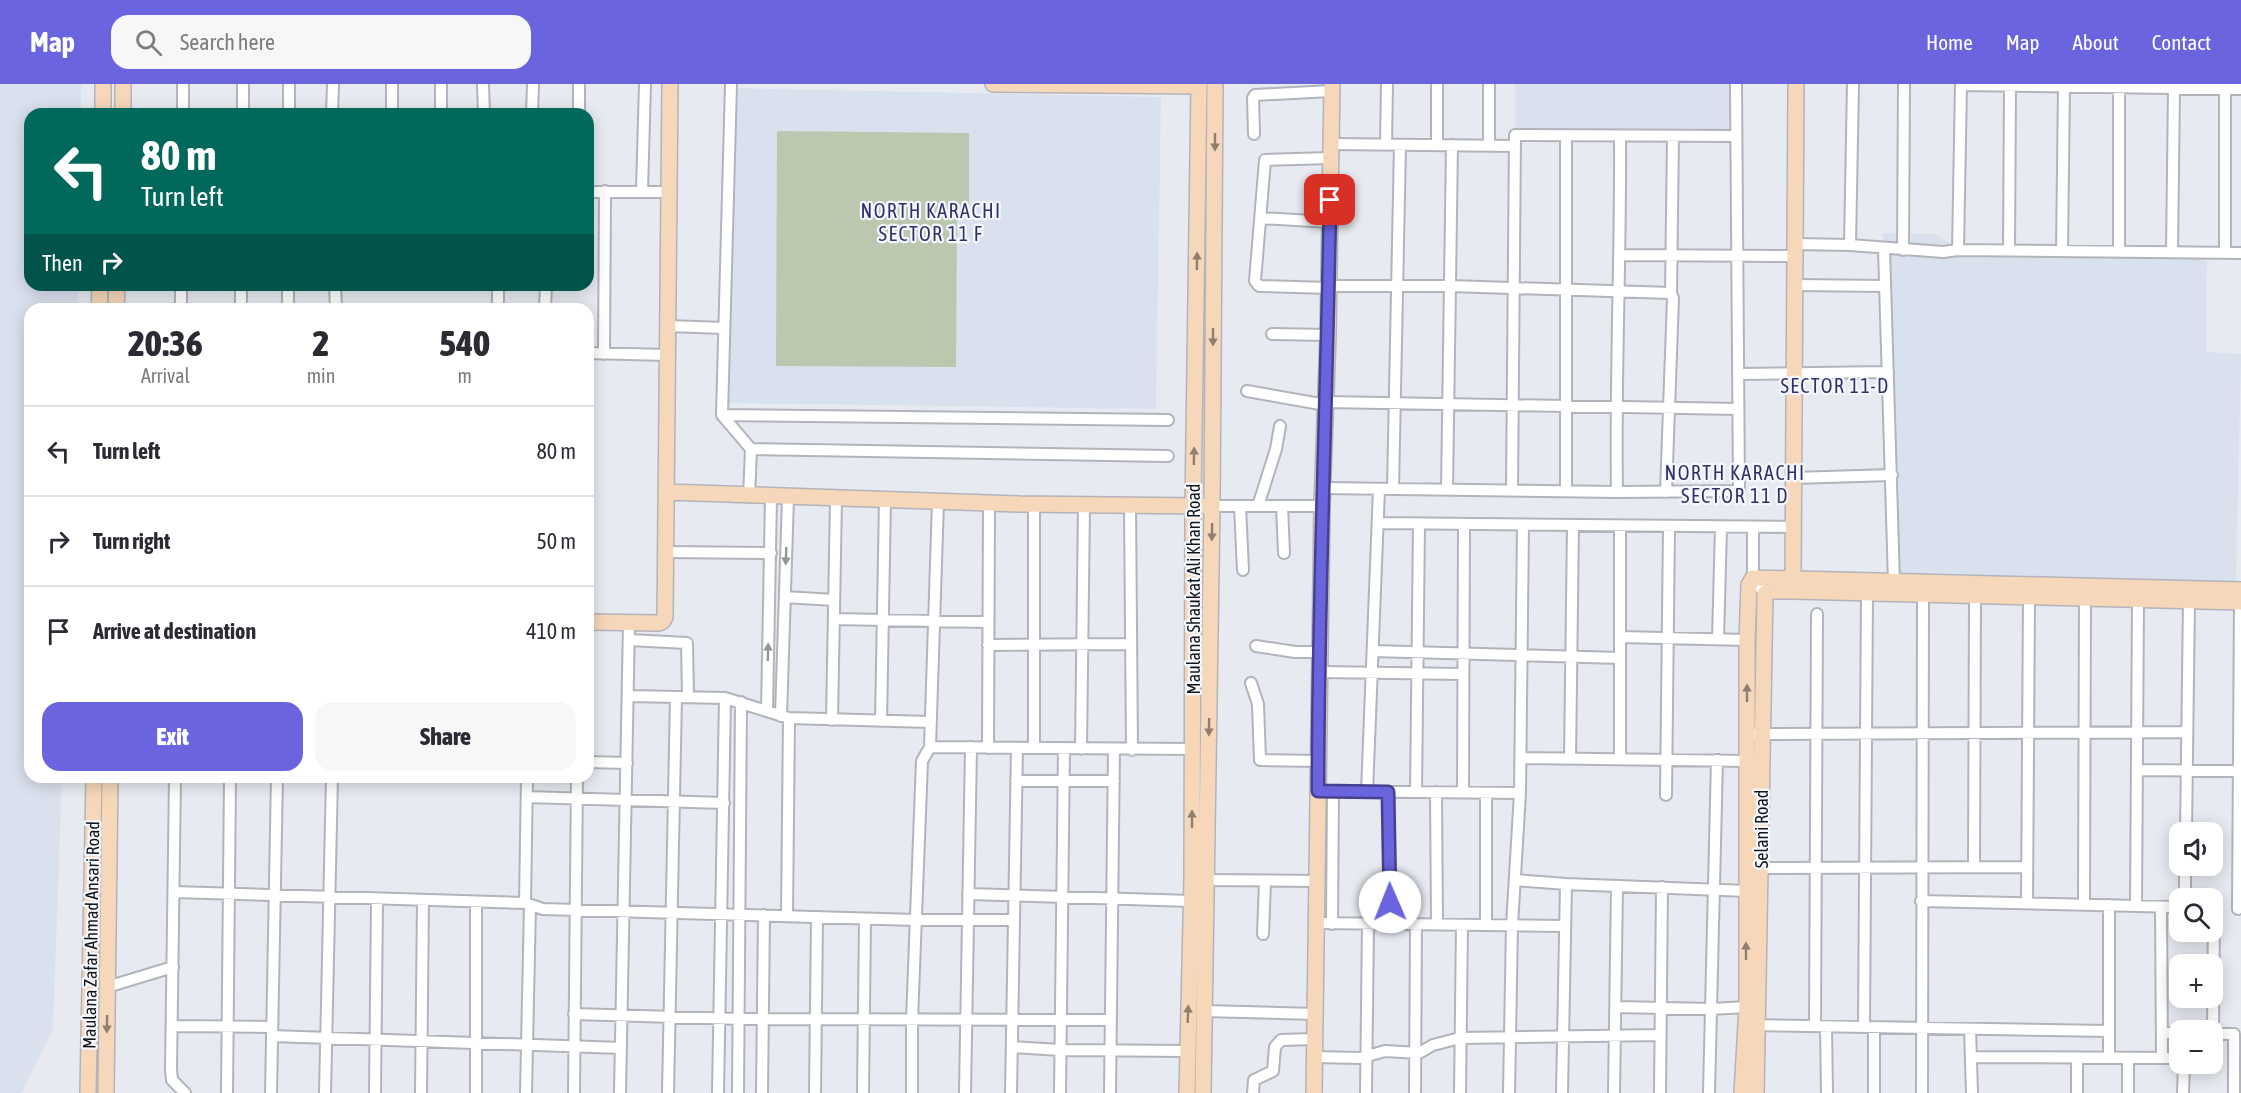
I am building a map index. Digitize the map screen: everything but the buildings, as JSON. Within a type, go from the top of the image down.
[{"type":"street","points":[[103,84],[103,108]]},
{"type":"street","points":[[123,84],[123,108]]},
{"type":"street","points":[[183,84],[183,108]]},
{"type":"street","points":[[243,84],[243,108]]},
{"type":"street","points":[[289,84],[289,108]]},
{"type":"street","points":[[332,108],[333,84]]},
{"type":"street","points":[[392,84],[392,108]]},
{"type":"street","points":[[441,84],[441,108]]},
{"type":"street","points":[[483,84],[484,108]]},
{"type":"street","points":[[532,108],[533,84]]},
{"type":"street","points":[[579,84],[579,108]]},
{"type":"street","points":[[642,191],[645,84]]},
{"type":"street","points":[[594,622],[659,623],[665,616],[670,84]]},
{"type":"street","points":[[731,84],[722,415],[751,449],[749,496]]},
{"type":"street","points":[[993,84],[1199,85]]},
{"type":"street","name":"Maulana Shaukat Ali Khan Road","points":[[1187,1093],[1191,901],[1198,880],[1212,506],[1215,84]]},
{"type":"street","points":[[1386,144],[1387,84]]},
{"type":"street","points":[[1437,84],[1437,145]]},
{"type":"street","points":[[1489,84],[1489,145]]},
{"type":"street","points":[[1323,488],[1617,492],[1739,491],[1736,84]]},
{"type":"street","points":[[1793,586],[1796,84]]},
{"type":"street","points":[[1850,245],[1853,84]]},
{"type":"street","points":[[1903,250],[1904,84]]},
{"type":"street","name":"Maulana Shaukat Ali Khan Road","points":[[1199,85],[1192,749],[1204,1011],[1203,1093]]},
{"type":"street","points":[[1958,250],[1960,85],[2174,88],[2195,86],[2241,89]]},
{"type":"street","points":[[2009,250],[2010,86]]},
{"type":"street","points":[[2062,251],[2064,87]]},
{"type":"street","points":[[2119,87],[2119,251]]},
{"type":"street","points":[[1254,134],[1253,98],[1255,95],[1331,88],[1329,287],[1322,506],[1318,761],[1326,791],[1324,923],[1315,1014],[1314,1093]]},
{"type":"street","points":[[2172,252],[2174,88]]},
{"type":"street","points":[[2225,89],[2225,252]]},
{"type":"street","points":[[1512,490],[1515,135],[1736,136]]},
{"type":"street","points":[[1566,136],[1566,491]]},
{"type":"street","points":[[1617,492],[1616,407],[1621,255],[1620,136]]},
{"type":"street","points":[[1666,492],[1673,298],[1671,292],[1673,136]]},
{"type":"street","points":[[1515,146],[1386,144],[1266,158],[1255,281],[1257,285],[1450,286],[1671,292]]},
{"type":"street","points":[[1394,489],[1400,144]]},
{"type":"street","points":[[1447,490],[1452,145]]},
{"type":"street","points":[[604,354],[605,191]]},
{"type":"street","points":[[594,192],[670,192]]},
{"type":"street","points":[[1261,218],[1330,222]]},
{"type":"street","points":[[1621,255],[1737,257],[1850,245],[1943,252],[2009,250],[2241,253]]},
{"type":"street","points":[[1884,249],[1894,582]]},
{"type":"street","points":[[1795,285],[1885,286]]},
{"type":"street","points":[[669,327],[724,328]]},
{"type":"street","points":[[1272,334],[1328,335]]},
{"type":"street","points":[[594,353],[667,355]]},
{"type":"street","points":[[1738,374],[1888,372]]},
{"type":"street","points":[[1247,392],[1326,404],[1738,409]]},
{"type":"street","points":[[722,415],[1168,420]]},
{"type":"street","points":[[1258,506],[1276,449],[1280,426]]},
{"type":"street","points":[[751,449],[1168,456]]},
{"type":"street","points":[[1793,478],[1892,475]]},
{"type":"street","points":[[1367,792],[1379,489]]},
{"type":"street","points":[[666,492],[938,502],[1322,506]]},
{"type":"street","points":[[767,711],[771,497]]},
{"type":"street","points":[[787,916],[785,597],[788,498]]},
{"type":"street","points":[[832,720],[836,499]]},
{"type":"street","points":[[880,721],[885,500]]},
{"type":"street","points":[[912,1093],[912,1020],[921,761],[930,747],[938,502]]},
{"type":"street","points":[[988,748],[989,503]]},
{"type":"street","points":[[1034,504],[1034,748]]},
{"type":"street","points":[[1081,749],[1084,504]]},
{"type":"street","points":[[1130,505],[1132,750]]},
{"type":"street","points":[[1240,506],[1244,570]]},
{"type":"street","points":[[1282,506],[1284,553]]},
{"type":"street","points":[[1378,523],[1793,527]]},
{"type":"street","points":[[1416,792],[1419,524]]},
{"type":"street","points":[[1463,792],[1464,524]]},
{"type":"street","points":[[1509,1093],[1512,926],[1521,758],[1523,525]]},
{"type":"street","points":[[1570,759],[1573,525]]},
{"type":"street","points":[[1620,526],[1620,759]]},
{"type":"street","points":[[1666,795],[1669,526]]},
{"type":"street","points":[[1718,639],[1721,527]]},
{"type":"street","points":[[1753,528],[1753,579],[1765,594],[1793,586],[1894,582],[2240,598]]},
{"type":"street","points":[[665,552],[771,553]]},
{"type":"street","points":[[1753,579],[1793,586],[1867,593],[2189,601],[2240,598]]},
{"type":"street","name":"Selani Road","points":[[1753,579],[1749,585],[1747,640],[1754,734],[1751,1025],[1756,1093]]},
{"type":"street","points":[[1867,593],[1865,867],[1869,1027],[1874,1093]]},
{"type":"street","name":"Selani Road","points":[[1742,1093],[1751,1025],[1747,1007],[1748,891],[1754,868],[1747,761],[1754,734],[1765,594]]},
{"type":"street","points":[[1922,1093],[1920,1028],[1923,595]]},
{"type":"street","points":[[1974,867],[1975,596]]},
{"type":"street","points":[[785,597],[834,600]]},
{"type":"street","points":[[2027,903],[2029,597]]},
{"type":"street","points":[[2084,904],[2085,598]]},
{"type":"street","points":[[2223,908],[2239,909],[2240,598]]},
{"type":"street","points":[[2136,906],[2138,600]]},
{"type":"street","points":[[2186,822],[2189,601]]},
{"type":"street","points":[[1817,614],[1816,867],[1821,1027],[1827,1093]]},
{"type":"street","points":[[834,620],[988,622]]},
{"type":"street","points":[[620,1093],[629,623]]},
{"type":"street","points":[[1620,637],[1747,640]]},
{"type":"street","points":[[629,640],[687,643],[688,697]]},
{"type":"street","points":[[988,645],[1131,644]]},
{"type":"street","points":[[1256,646],[1286,651],[1320,652]]},
{"type":"street","points":[[1373,651],[1620,658]]},
{"type":"street","points":[[1320,672],[1463,674]]},
{"type":"street","points":[[1251,683],[1258,704],[1260,760],[1318,761]]},
{"type":"street","points":[[629,696],[725,698],[785,717],[930,722]]},
{"type":"street","points":[[668,1093],[676,697]]},
{"type":"street","points":[[718,1093],[725,698]]},
{"type":"street","points":[[738,1093],[741,702]]},
{"type":"street","points":[[1754,734],[2187,732]]},
{"type":"street","points":[[930,747],[1192,749]]},
{"type":"street","points":[[965,1093],[970,747]]},
{"type":"street","points":[[1011,1093],[1017,748]]},
{"type":"street","points":[[1060,1093],[1064,749]]},
{"type":"street","points":[[1110,1093],[1114,749]]},
{"type":"street","points":[[1521,758],[1747,761]]},
{"type":"street","points":[[1709,1093],[1717,760]]},
{"type":"street","points":[[594,762],[627,764]]},
{"type":"street","points":[[2137,770],[2240,771]]},
{"type":"street","points":[[1016,781],[1114,781]]},
{"type":"street","name":"Maulana Zafar Ahmad Ansari Road","points":[[88,1093],[94,783]]},
{"type":"street","name":"Maulana Zafar Ahmad Ansari Road","points":[[106,1093],[110,783]]},
{"type":"street","points":[[175,783],[172,1080],[185,1093]]},
{"type":"street","points":[[228,1093],[230,783]]},
{"type":"street","points":[[270,1093],[277,783]]},
{"type":"street","points":[[325,1093],[332,783]]},
{"type":"street","points":[[526,1093],[527,783]]},
{"type":"street","points":[[574,1093],[577,783]]},
{"type":"street","points":[[1326,791],[1520,793]]},
{"type":"street","points":[[1324,923],[1317,881],[1326,791]]},
{"type":"street","points":[[1388,792],[1390,924]]},
{"type":"street","points":[[1437,792],[1437,924]]},
{"type":"street","points":[[1486,793],[1486,925]]},
{"type":"street","points":[[527,797],[724,803]]},
{"type":"street","points":[[1754,868],[2027,867]]},
{"type":"street","points":[[1198,880],[1317,881]]},
{"type":"street","points":[[1515,880],[1748,891]]},
{"type":"street","points":[[1263,934],[1265,882]]},
{"type":"street","points":[[1562,1093],[1566,884]]},
{"type":"street","points":[[1614,1093],[1617,886]]},
{"type":"street","points":[[1660,1093],[1662,887]]},
{"type":"street","points":[[174,892],[527,904],[543,909],[865,919],[1014,920]]},
{"type":"street","points":[[968,894],[1191,901]]},
{"type":"street","points":[[375,1093],[377,900]]},
{"type":"street","points":[[421,1093],[423,901]]},
{"type":"street","points":[[1921,901],[2169,907]]},
{"type":"street","points":[[476,902],[476,1093]]},
{"type":"street","points":[[2109,905],[2109,1058]]},
{"type":"street","points":[[2162,907],[2163,1058]]},
{"type":"street","points":[[762,1093],[764,915]]},
{"type":"street","points":[[815,1093],[817,917]]},
{"type":"street","points":[[863,1093],[865,919]]},
{"type":"street","points":[[1324,923],[1564,926]]},
{"type":"street","points":[[1366,1093],[1368,924]]},
{"type":"street","points":[[1415,1093],[1416,924]]},
{"type":"street","points":[[1460,1093],[1462,925]]},
{"type":"street","points":[[2213,942],[2213,1020]]},
{"type":"street","points":[[107,987],[173,967]]},
{"type":"street","points":[[1616,1007],[1711,1009],[1747,1007]]},
{"type":"street","points":[[1204,1011],[1315,1014]]},
{"type":"street","points":[[574,1014],[740,1019],[1111,1020]]},
{"type":"street","points":[[1751,1025],[2108,1031]]},
{"type":"street","points":[[172,1026],[228,1026],[326,1038],[621,1048]]},
{"type":"street","points":[[1970,1029],[1972,1093]]},
{"type":"street","points":[[2162,1033],[2169,1033]]},
{"type":"street","points":[[2234,1093],[2238,1034]]},
{"type":"street","points":[[1315,1057],[1367,1057],[1386,1051],[1415,1053],[1433,1045],[1460,1038],[1660,1035]]},
{"type":"street","points":[[1253,1093],[1254,1080],[1273,1071],[1275,1047],[1281,1040],[1315,1039]]},
{"type":"street","points":[[1012,1047],[1060,1050],[1187,1051]]},
{"type":"street","points":[[1971,1057],[2169,1058]]},
{"type":"street","points":[[2077,1058],[2077,1093]]},
{"type":"street","points":[[2128,1058],[2128,1093]]},
{"type":"street","points":[[2183,1093],[2184,1074]]},
{"type":"shaded area","points":[[0,84],[81,84],[81,108],[24,108],[24,291],[78,291],[78,303],[24,303],[24,783],[62,783],[53,1029],[21,1093],[0,1093]]},
{"type":"shaded area","points":[[1515,84],[1736,84],[1736,136],[1515,135]]},
{"type":"shaded area","points":[[731,88],[1161,97],[1156,409],[722,403]]},
{"type":"shaded area","points":[[1883,233],[1935,234],[1961,250],[2207,252],[2206,352],[2241,354],[2236,590],[1896,582]]},
{"type":"green space","points":[[777,131],[969,133],[969,208],[957,209],[956,367],[776,366]]},
{"type":"district","name":"NORTH KARACHI SECTOR 11 F","points":[[931,222]]},
{"type":"district","name":"SECTOR 11-D","points":[[1835,385]]},
{"type":"district","name":"NORTH KARACHI SECTOR 11 D","points":[[1735,484]]},
{"type":"route","points":[[1330,200],[1318,791],[1388,792],[1390,902]]}]
